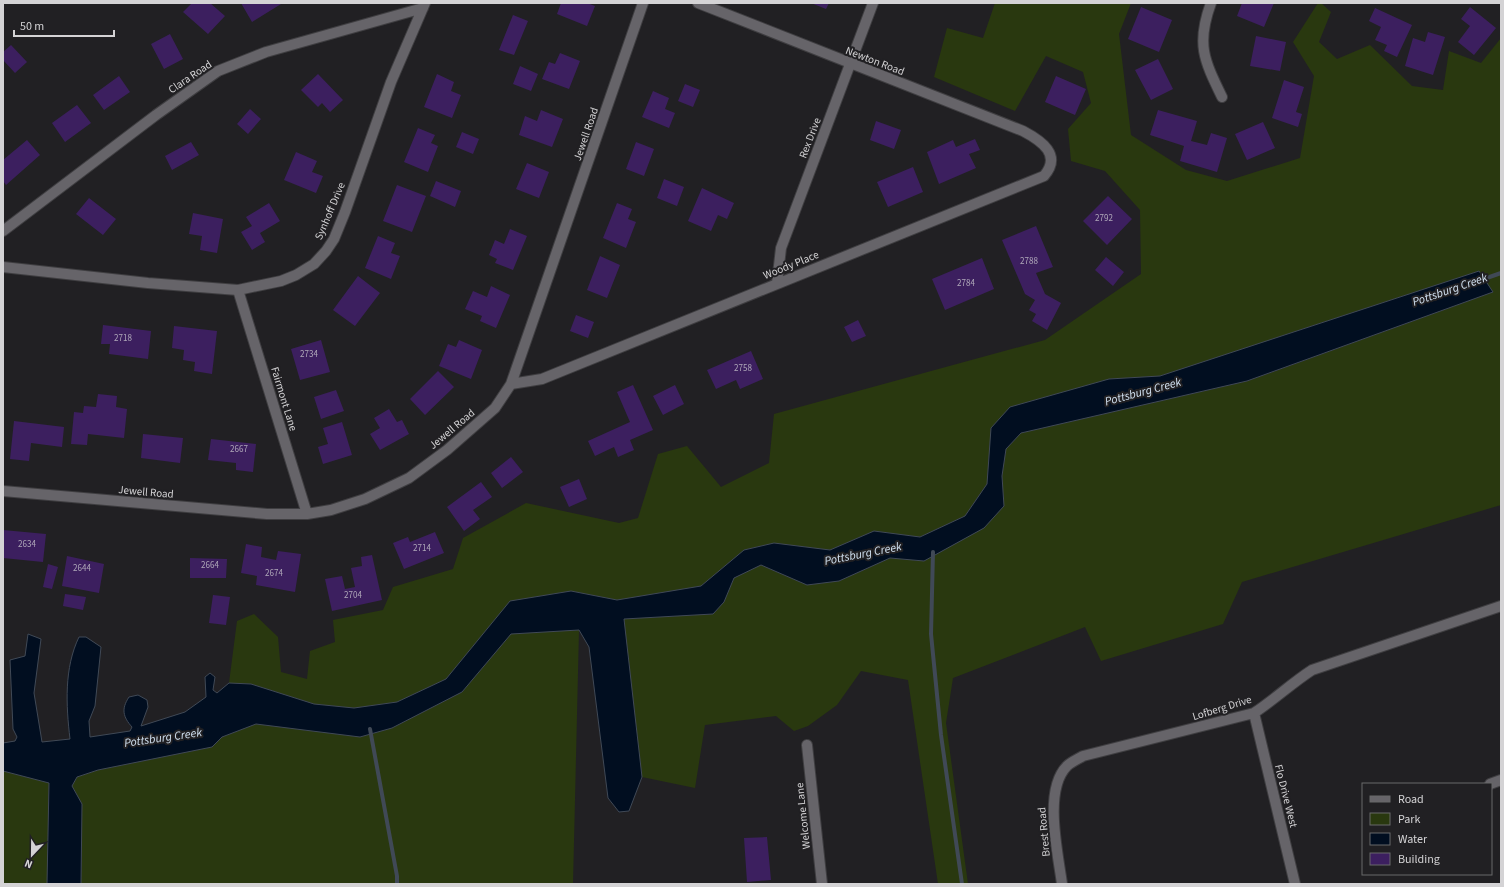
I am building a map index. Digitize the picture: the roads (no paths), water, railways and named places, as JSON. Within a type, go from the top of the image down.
[{"type":"street","name":"Jewell Road","points":[[3,491],[260,514],[307,514],[331,510],[365,499],[409,478],[447,450],[495,408],[511,384],[643,3]]},
{"type":"street","name":"Newton Road","points":[[698,3],[850,64],[1024,131],[1043,143]]},
{"type":"street","name":"Rex Drive","points":[[777,283],[781,248],[873,3]]},
{"type":"street","points":[[1211,3],[1202,32],[1203,47],[1206,63],[1222,97]]},
{"type":"street","name":"Clara Road","points":[[3,231],[156,115],[218,71],[266,52],[424,5]]},
{"type":"street","name":"Synhoff Drive","points":[[3,267],[176,286],[238,290],[281,281],[296,275],[314,264],[326,251],[345,212],[391,82],[424,5]]},
{"type":"street","name":"Woody Place","points":[[511,384],[542,380],[777,283],[1044,176],[1049,170],[1051,161],[1050,153],[1043,143]]},
{"type":"street","name":"Fairmont Lane","points":[[238,290],[307,514]]},
{"type":"street","name":"Lofberg Drive","points":[[1058,777],[1067,765],[1083,756],[1254,713],[1278,697],[1298,678],[1312,670],[1501,606]]},
{"type":"street","name":"Flo Drive West","points":[[1254,713],[1295,884]]},
{"type":"street","name":"Welcome Lane","points":[[807,745],[822,884]]},
{"type":"street","name":"Brest Road","points":[[1058,777],[1054,791],[1053,806],[1062,884]]},
{"type":"water","points":[[1479,271],[1493,292],[1247,381],[1021,433],[1006,449],[1002,476],[1004,506],[984,528],[924,561],[890,558],[839,581],[807,585],[761,565],[734,578],[724,602],[713,614],[624,619],[642,777],[629,811],[619,812],[608,798],[589,647],[579,630],[511,634],[462,692],[392,728],[360,737],[256,724],[222,737],[212,747],[98,770],[77,777],[72,786],[82,804],[81,884],[47,884],[49,783],[3,771],[3,743],[15,741],[17,737],[13,729],[10,660],[25,656],[28,634],[41,639],[34,693],[42,742],[70,739],[67,687],[71,661],[79,637],[86,637],[101,647],[95,706],[89,721],[90,737],[130,731],[132,727],[124,713],[126,701],[129,697],[138,695],[147,700],[148,707],[141,726],[185,712],[206,697],[205,677],[210,673],[215,677],[213,690],[217,693],[229,683],[251,684],[314,704],[354,708],[397,702],[446,679],[510,601],[571,591],[617,600],[701,586],[744,550],[774,543],[830,550],[874,531],[920,537],[965,516],[987,484],[991,428],[1010,407],[1109,379],[1160,376]]},
{"type":"waterway","name":"Pottsburg Creek","points":[[1481,280],[1501,273]]},
{"type":"waterway","points":[[933,552],[931,634],[941,735],[962,884]]},
{"type":"waterway","points":[[370,729],[397,876],[397,884]]}]
